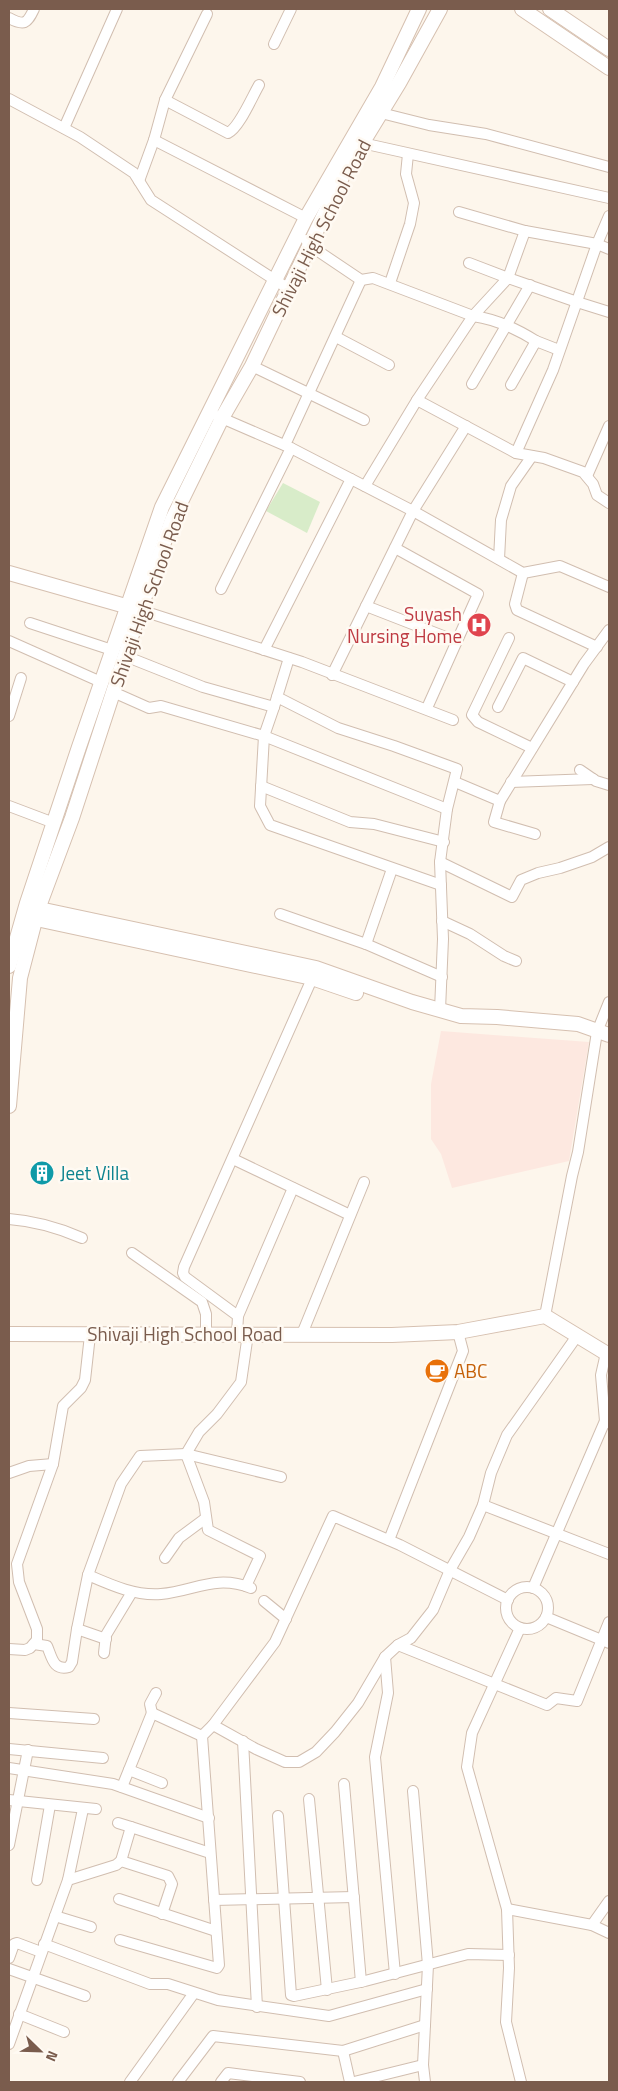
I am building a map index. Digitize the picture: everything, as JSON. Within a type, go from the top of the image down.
[{"type":"street","points":[[9,18],[19,23],[25,22],[29,20],[34,9]]},
{"type":"street","points":[[64,128],[117,9]]},
{"type":"street","points":[[274,44],[291,9]]},
{"type":"street","name":"Shivaji High School Road","points":[[216,415],[275,281],[303,224],[382,87],[419,9]]},
{"type":"street","name":"Shivaji High School Road","points":[[9,966],[72,818],[113,692],[119,653],[134,608],[162,506],[216,415],[252,366],[344,173],[381,113],[440,9]]},
{"type":"street","points":[[522,9],[609,68]]},
{"type":"street","points":[[550,9],[609,49]]},
{"type":"street","points":[[139,181],[154,140],[165,100],[207,14]]},
{"type":"street","points":[[165,100],[228,133],[231,132],[238,122],[259,85]]},
{"type":"street","points":[[9,99],[80,137],[134,173],[151,200],[289,289]]},
{"type":"street","points":[[381,113],[486,134],[609,167]]},
{"type":"street","points":[[154,140],[303,224],[309,245],[361,280],[373,278],[390,283],[473,316],[485,317],[559,350]]},
{"type":"street","points":[[362,143],[609,198]]},
{"type":"street","points":[[390,283],[410,224],[414,203],[406,174],[408,154]]},
{"type":"street","points":[[459,212],[525,231],[597,244],[609,249]]},
{"type":"street","points":[[516,453],[553,370],[597,244],[609,216]]},
{"type":"street","points":[[365,486],[417,400],[473,316],[508,278],[525,231]]},
{"type":"street","points":[[469,263],[609,312]]},
{"type":"street","points":[[221,589],[288,447],[309,394],[361,280]]},
{"type":"street","points":[[472,384],[530,285]]},
{"type":"street","points":[[336,337],[389,365]]},
{"type":"street","points":[[511,385],[536,341]]},
{"type":"street","points":[[252,366],[364,420]]},
{"type":"street","points":[[417,400],[516,453],[583,472],[593,484],[597,495],[609,503]]},
{"type":"street","points":[[216,415],[288,447],[365,486],[523,572],[560,566],[609,587]]},
{"type":"street","points":[[332,674],[413,511],[466,426]]},
{"type":"street","points":[[586,476],[609,426]]},
{"type":"street","points":[[499,559],[501,520],[511,486],[532,456]]},
{"type":"street","points":[[264,650],[351,479]]},
{"type":"street","points":[[395,548],[478,594],[427,708]]},
{"type":"street","points":[[523,572],[515,604],[517,610],[596,647]]},
{"type":"street","points":[[9,573],[134,608],[289,658],[427,708],[453,720]]},
{"type":"street","points":[[366,606],[456,641]]},
{"type":"street","points":[[30,623],[119,653],[203,687],[275,702],[338,728],[394,746],[457,770],[447,809],[440,862],[442,921],[440,1010]]},
{"type":"street","points":[[535,834],[494,822],[500,801],[573,682],[609,630]]},
{"type":"street","points":[[510,638],[472,714],[478,722],[532,748]]},
{"type":"street","points":[[9,641],[101,682]]},
{"type":"street","name":"Shivaji High School Road","points":[[31,912],[54,823],[101,682],[119,653]]},
{"type":"street","points":[[289,658],[264,736],[260,806],[270,825],[441,885]]},
{"type":"street","points":[[498,707],[523,658],[573,682]]},
{"type":"street","points":[[9,716],[21,678]]},
{"type":"street","points":[[113,692],[149,708],[161,706],[264,736],[447,809]]},
{"type":"street","points":[[580,770],[592,779],[609,785]]},
{"type":"street","points":[[511,782],[592,779]]},
{"type":"street","points":[[455,782],[500,801]]},
{"type":"street","points":[[261,786],[350,822],[374,824],[444,842]]},
{"type":"street","points":[[9,806],[54,823]]},
{"type":"street","points":[[440,862],[512,898],[522,880],[538,873],[592,857],[609,848]]},
{"type":"street","points":[[366,944],[392,869]]},
{"type":"street","points":[[31,912],[267,956],[432,1017],[459,1023],[577,1033],[603,1033]]},
{"type":"street","points":[[280,914],[366,944],[442,977]]},
{"type":"street","points":[[442,921],[470,934],[504,956],[516,961]]},
{"type":"street","name":"Shivaji High School Road","points":[[9,1106],[20,978],[16,952]]},
{"type":"street","points":[[314,973],[461,1016],[578,1024],[603,1033]]},
{"type":"street","points":[[238,1316],[185,1277],[183,1273],[184,1267],[314,973]]},
{"type":"street","points":[[533,1588],[607,1422],[601,1375],[608,1354],[545,1316],[572,1176],[609,1002]]},
{"type":"street","points":[[233,1159],[350,1215]]},
{"type":"street","points":[[302,1334],[364,1182]]},
{"type":"street","points":[[186,1454],[199,1432],[241,1382],[242,1334],[238,1316],[293,1188]]},
{"type":"street","points":[[9,1219],[33,1221],[55,1226],[82,1238]]},
{"type":"street","points":[[132,1253],[202,1302],[206,1314],[206,1334]]},
{"type":"street","name":"Shivaji High School Road","points":[[9,1334],[392,1335],[458,1332],[545,1316]]},
{"type":"street","points":[[389,1540],[463,1351],[458,1332]]},
{"type":"street","points":[[9,1650],[25,1650],[37,1640],[37,1629],[19,1582],[17,1564],[53,1464],[63,1406],[81,1388],[85,1380],[90,1334]]},
{"type":"street","points":[[213,1725],[286,1762],[299,1762],[316,1752],[335,1732],[358,1703],[385,1657],[398,1645],[411,1638],[433,1610],[450,1570],[469,1537],[483,1505],[491,1473],[507,1434],[577,1336]]},
{"type":"street","points":[[88,1575],[132,1592],[161,1594],[208,1583],[238,1583],[249,1587],[260,1556],[208,1530],[204,1502],[186,1454]]},
{"type":"street","points":[[34,1644],[47,1646],[51,1660],[61,1668],[68,1667],[72,1662],[88,1575],[120,1484],[140,1456],[186,1454],[281,1477]]},
{"type":"street","points":[[9,1473],[29,1466],[53,1464]]},
{"type":"street","points":[[483,1505],[609,1554]]},
{"type":"street","points":[[120,1940],[217,1968],[202,1736],[213,1725],[275,1642],[333,1516],[389,1540],[508,1600]]},
{"type":"street","points":[[165,1558],[180,1538],[206,1518]]},
{"type":"street","points":[[525,1587],[533,1588],[539,1591],[547,1602],[546,1617],[535,1627],[520,1628],[508,1616],[506,1608],[508,1600],[518,1589],[525,1587]]},
{"type":"street","points":[[104,1653],[106,1635],[132,1592]]},
{"type":"street","points":[[264,1601],[286,1618]]},
{"type":"street","points":[[546,1617],[605,1641]]},
{"type":"street","points":[[398,1645],[547,1705],[556,1698],[577,1701],[605,1641],[609,1622]]},
{"type":"street","points":[[520,1628],[472,1733],[467,1767],[507,1909],[509,1955],[506,2022],[521,2082]]},
{"type":"street","points":[[77,1629],[106,1639]]},
{"type":"street","points":[[385,1657],[388,1693],[375,1757],[395,1974]]},
{"type":"street","points":[[113,1784],[129,1770],[152,1713],[150,1704],[156,1693]]},
{"type":"street","points":[[9,1713],[94,1719]]},
{"type":"street","points":[[152,1713],[202,1736]]},
{"type":"street","points":[[243,1741],[257,2007]]},
{"type":"street","points":[[9,1749],[103,1758]]},
{"type":"street","points":[[9,1845],[13,1800],[24,1769],[28,1750]]},
{"type":"street","points":[[9,1768],[113,1784],[208,1818]]},
{"type":"street","points":[[129,1770],[162,1783]]},
{"type":"street","points":[[344,1784],[361,1982]]},
{"type":"street","points":[[413,1791],[428,1965],[423,2065],[425,2082]]},
{"type":"street","points":[[309,1799],[327,1990]]},
{"type":"street","points":[[13,1800],[96,1809]]},
{"type":"street","points":[[37,1880],[50,1805]]},
{"type":"street","points":[[9,2042],[68,1880],[83,1809]]},
{"type":"street","points":[[278,1816],[291,1995],[327,1990],[468,1954],[509,1955]]},
{"type":"street","points":[[118,1823],[210,1854]]},
{"type":"street","points":[[119,1863],[131,1827]]},
{"type":"street","points":[[68,1880],[119,1863],[168,1876],[172,1880],[172,1884],[162,1914]]},
{"type":"street","points":[[214,1900],[354,1897]]},
{"type":"street","points":[[120,1900],[216,1931]]},
{"type":"street","points":[[592,1925],[609,1901]]},
{"type":"street","points":[[507,1909],[592,1925],[609,1933]]},
{"type":"street","points":[[55,1916],[91,1927]]},
{"type":"street","points":[[9,1958],[14,1944],[17,1943],[43,1948],[115,1969],[150,1984],[168,1984],[194,1993],[257,2007],[328,2016],[427,1989]]},
{"type":"street","points":[[9,1969],[85,1996]]},
{"type":"street","points":[[130,2082],[194,1993]]},
{"type":"street","points":[[20,2014],[64,2032]]},
{"type":"street","points":[[178,2082],[212,2036],[343,2052],[425,2025]]},
{"type":"street","points":[[343,2052],[352,2082],[385,2078],[423,2065]]},
{"type":"street","points":[[221,2082],[228,2073],[251,2079],[300,2082]]},
{"type":"shaded area","points":[[441,1031],[589,1042],[569,1161],[452,1188],[441,1154],[431,1139],[431,1084]]},
{"type":"green space","points":[[283,483],[320,502],[307,533],[266,511]]},
{"type":"place","name":"Suyash Nursing Home","points":[[479,625]]},
{"type":"place","name":"Jeet Villa","points":[[42,1173]]},
{"type":"place","name":"ABC","points":[[437,1371]]}]
